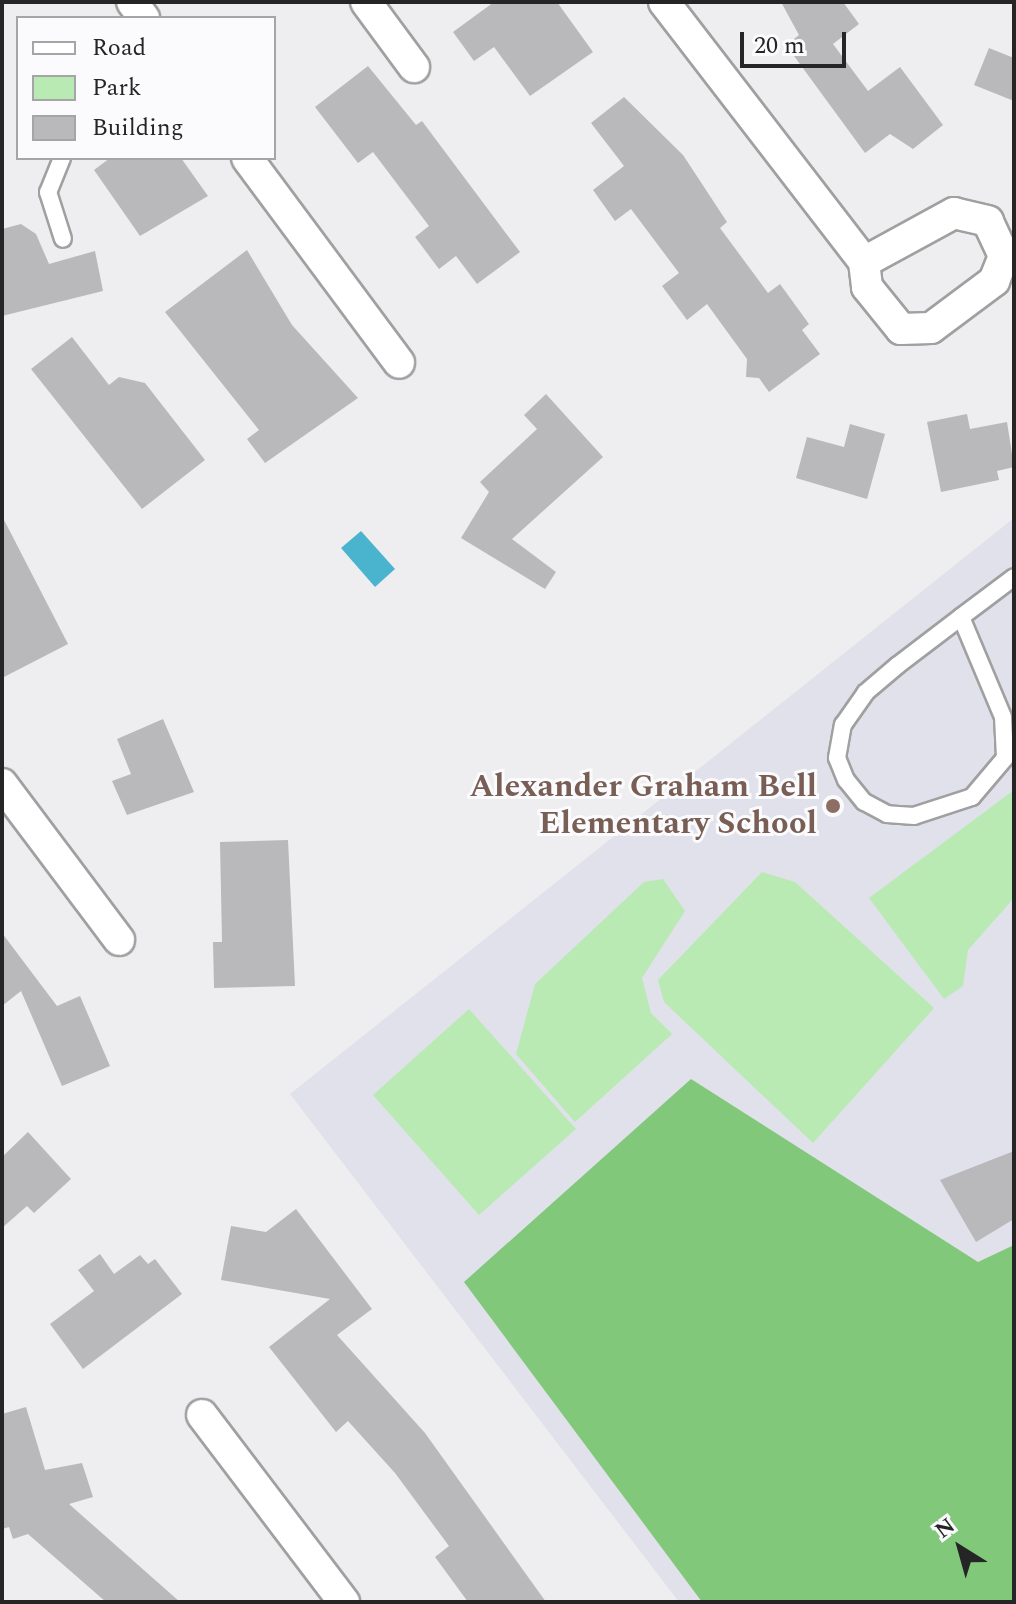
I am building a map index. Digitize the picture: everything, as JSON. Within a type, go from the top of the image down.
[{"type":"street","points":[[366,2],[414,67]]},
{"type":"street","points":[[664,2],[864,262],[867,287],[885,316],[918,332],[994,281],[1004,256],[988,221],[954,213],[864,262]]},
{"type":"street","points":[[248,160],[399,363]]},
{"type":"street","points":[[2,784],[119,940]]},
{"type":"street","points":[[202,1415],[344,1602]]},
{"type":"lane","points":[[61,160],[48,192],[63,239]]},
{"type":"lane","points":[[961,617],[1003,717],[1005,758],[972,797],[914,816],[887,814],[864,802],[846,780],[837,758],[843,725],[865,693],[961,617],[1014,577]]},
{"type":"shaded area","name":"Alexander Graham Bell Elementary School","points":[[1014,518],[1014,1602],[679,1602],[290,1094]]},
{"type":"green space","points":[[1014,790],[1014,898],[968,950],[963,986],[944,999],[869,898]]},
{"type":"green space","points":[[762,872],[795,882],[934,1008],[813,1143],[664,1002],[658,980]]},
{"type":"green space","points":[[663,879],[685,911],[642,978],[651,1013],[672,1034],[575,1122],[516,1054],[535,984],[644,882]]},
{"type":"green space","points":[[469,1009],[576,1129],[479,1215],[373,1095]]},
{"type":"green space","points":[[691,1079],[978,1262],[1014,1245],[1014,1602],[702,1602],[464,1282]]},
{"type":"water","points":[[361,531],[395,569],[375,587],[341,548]]},
{"type":"building","points":[[494,2],[557,2],[593,52],[530,96],[494,47],[474,61],[453,32]]},
{"type":"building","points":[[781,2],[843,2],[859,24],[833,44],[868,91],[900,67],[943,125],[913,149],[890,134],[865,153],[786,45],[799,35]]},
{"type":"building","points":[[989,48],[1014,58],[1014,101],[974,85]]},
{"type":"building","points":[[368,66],[416,125],[422,121],[520,252],[477,284],[456,256],[439,269],[415,237],[429,226],[373,152],[358,163],[315,107]]},
{"type":"building","points":[[624,97],[683,155],[727,222],[720,228],[768,293],[780,284],[809,324],[802,330],[820,354],[769,392],[759,378],[746,377],[747,359],[707,304],[687,320],[662,286],[679,273],[631,209],[615,221],[593,190],[624,166],[591,123]]},
{"type":"building","points":[[107,160],[182,160],[208,196],[140,236],[94,170]]},
{"type":"building","points":[[21,224],[36,234],[49,264],[95,251],[103,291],[2,316],[2,229]]},
{"type":"building","points":[[247,250],[292,325],[358,398],[265,463],[247,439],[259,430],[165,312]]},
{"type":"building","points":[[72,337],[109,385],[119,377],[145,383],[205,460],[142,509],[31,369]]},
{"type":"building","points":[[546,394],[603,457],[512,539],[556,572],[545,589],[461,538],[489,492],[480,482],[537,429],[524,415]]},
{"type":"building","points":[[967,414],[970,429],[1007,422],[1014,467],[997,471],[999,480],[941,492],[927,422]]},
{"type":"building","points":[[850,424],[885,434],[867,499],[796,478],[807,437],[844,447]]},
{"type":"building","points":[[2,516],[68,644],[2,678]]},
{"type":"building","points":[[163,719],[194,792],[127,815],[112,781],[131,774],[117,739]]},
{"type":"building","points":[[288,840],[295,986],[214,988],[213,942],[222,942],[220,842]]},
{"type":"building","points":[[2,933],[57,1006],[80,996],[110,1066],[62,1086],[21,991],[2,1006]]},
{"type":"building","points":[[28,1132],[71,1179],[34,1213],[27,1206],[2,1228],[2,1157]]},
{"type":"building","points":[[1014,1151],[1014,1219],[976,1242],[940,1180]]},
{"type":"building","points":[[296,1209],[372,1309],[337,1335],[425,1433],[546,1602],[468,1602],[435,1557],[449,1546],[395,1473],[348,1421],[336,1432],[269,1347],[330,1299],[221,1280],[231,1226],[266,1232]]},
{"type":"building","points":[[100,1254],[114,1274],[140,1255],[148,1264],[155,1259],[182,1294],[83,1369],[50,1324],[94,1291],[78,1270]]},
{"type":"building","points":[[26,1407],[45,1470],[82,1463],[93,1497],[69,1504],[180,1602],[106,1602],[28,1534],[13,1539],[9,1527],[2,1529],[2,1414]]},
{"type":"place","name":"Alexander Graham Bell Elementary School","points":[[833,806]]}]
